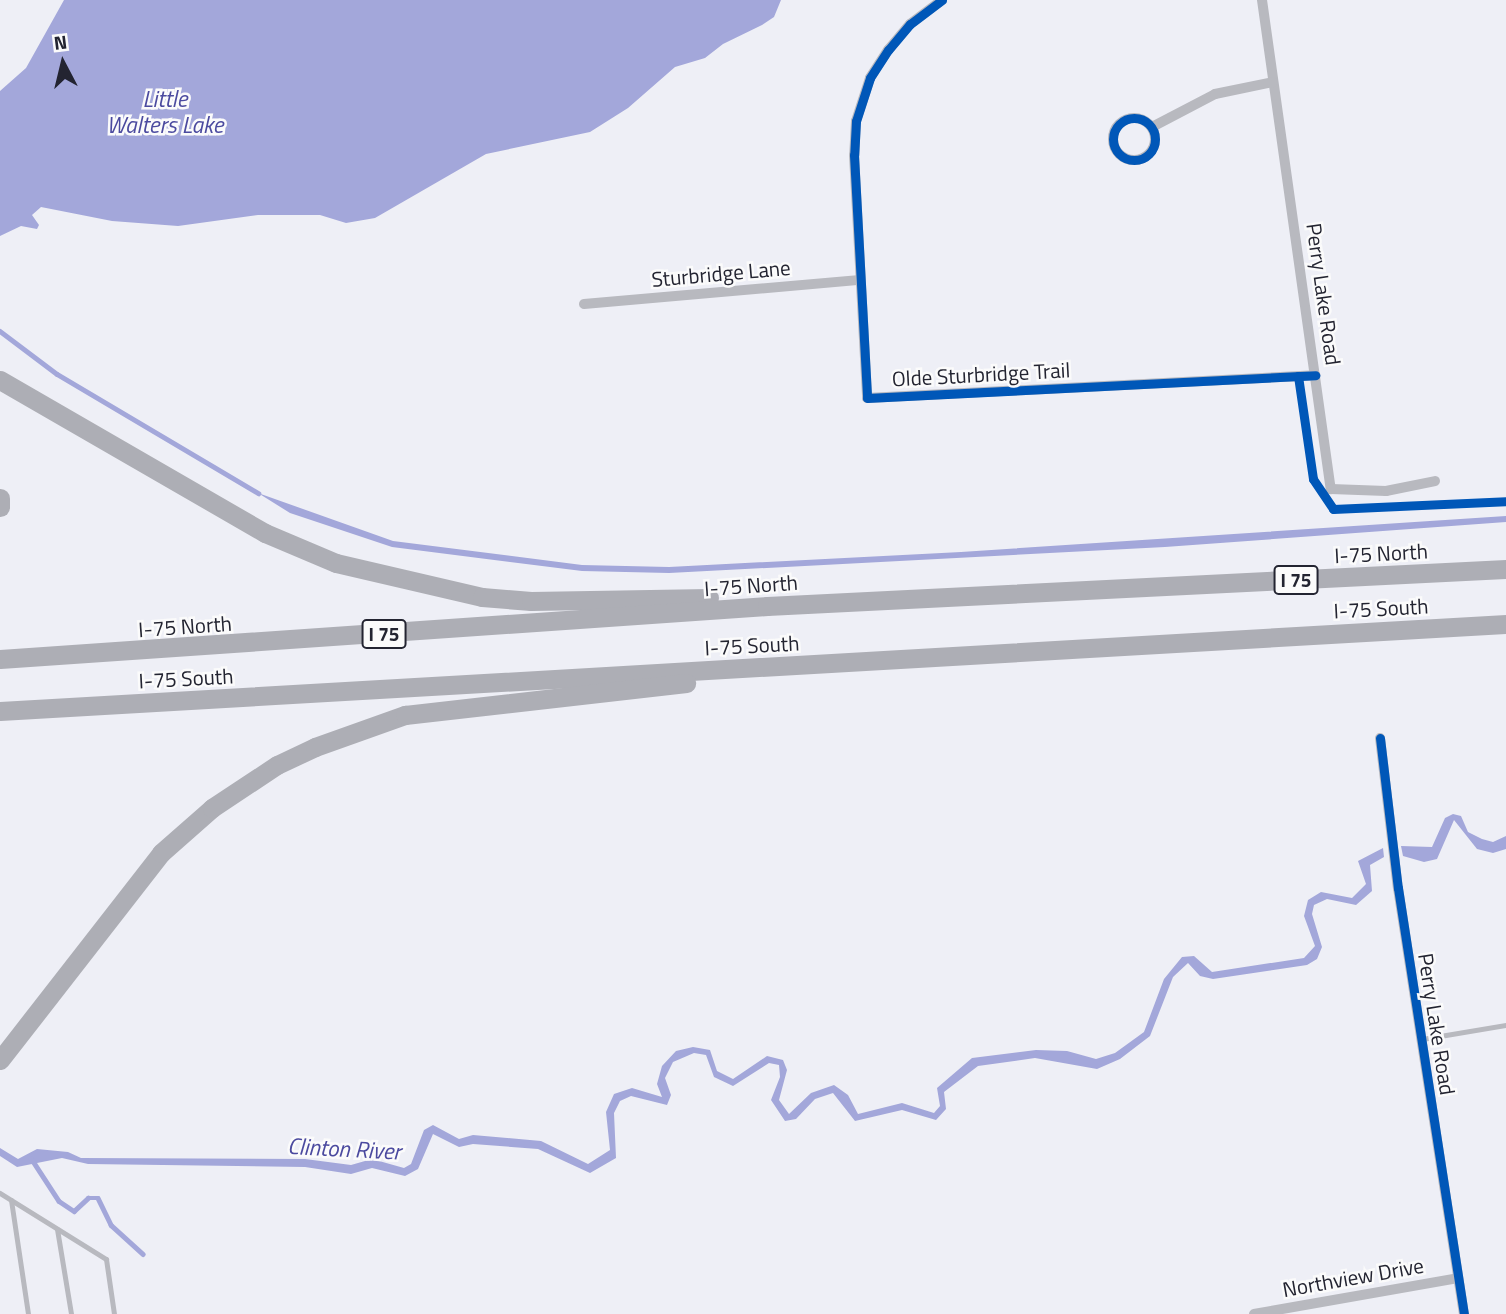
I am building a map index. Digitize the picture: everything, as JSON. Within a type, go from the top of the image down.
[{"type":"highway","points":[[0,380],[265,533],[336,563],[482,597],[531,601],[748,598],[767,606]]},
{"type":"highway","points":[[0,498],[0,507]]},
{"type":"highway","name":"I-75 North","points":[[0,659],[767,606],[1506,569]]},
{"type":"highway","name":"I-75 South","points":[[0,711],[1506,624]]},
{"type":"highway","points":[[0,1060],[162,853],[240,788],[314,747],[405,715],[448,707],[593,696],[829,663]]},
{"type":"street","name":"Olde Sturbridge Trail","points":[[942,0],[910,24],[888,50],[870,78],[856,121],[860,280],[867,398],[1315,375]]},
{"type":"street","name":"Perry Lake Road","points":[[1262,0],[1331,489],[1386,491],[1435,481]]},
{"type":"street","points":[[1152,127],[1215,94],[1273,82]]},
{"type":"street","points":[[1141,119],[1152,127],[1154,147],[1146,157],[1126,159],[1116,150],[1113,136],[1120,123],[1141,119]]},
{"type":"street","name":"Sturbridge Lane","points":[[584,304],[860,280]]},
{"type":"street","name":"Perry Lake Road","points":[[1380,738],[1464,1314]]},
{"type":"street","name":"Northview Drive","points":[[1254,1314],[1458,1278]]},
{"type":"lane","points":[[1422,1039],[1506,1025]]},
{"type":"lane","points":[[0,1194],[106,1259],[114,1314]]},
{"type":"lane","points":[[11,1200],[28,1314]]},
{"type":"lane","points":[[57,1229],[71,1314]]},
{"type":"water","name":"Little Walters Lake","points":[[64,0],[781,0],[774,17],[723,44],[705,58],[675,67],[628,108],[590,132],[486,154],[375,218],[346,223],[320,215],[258,215],[178,226],[112,221],[41,207],[32,215],[39,225],[37,229],[21,226],[0,236],[0,91],[26,68]]},
{"type":"water","points":[[258,493],[393,541],[582,565],[669,567],[961,552],[1506,516],[1506,522],[1165,547],[669,573],[582,571],[392,547],[290,513]]},
{"type":"water","points":[[1453,814],[1461,816],[1468,832],[1482,839],[1493,842],[1506,836],[1506,849],[1493,853],[1477,849],[1454,820],[1437,859],[1424,862],[1403,856],[1401,846],[1432,847],[1445,818]]},
{"type":"water","points":[[1383,848],[1384,857],[1370,865],[1372,891],[1356,905],[1327,899],[1314,905],[1312,914],[1322,947],[1317,959],[1307,965],[1213,979],[1200,976],[1188,963],[1173,977],[1150,1036],[1120,1059],[1097,1069],[1035,1058],[978,1066],[944,1092],[946,1109],[936,1120],[902,1110],[855,1121],[833,1093],[815,1099],[796,1119],[785,1121],[771,1100],[780,1077],[779,1065],[769,1063],[733,1086],[714,1077],[706,1055],[694,1053],[673,1062],[665,1078],[671,1095],[667,1105],[631,1096],[620,1101],[614,1113],[616,1158],[590,1173],[538,1149],[473,1144],[459,1147],[433,1134],[418,1169],[405,1176],[372,1168],[351,1174],[305,1167],[88,1164],[62,1158],[17,1167],[0,1156],[0,1148],[18,1159],[37,1149],[68,1152],[81,1158],[305,1159],[351,1165],[372,1159],[404,1168],[411,1164],[424,1130],[433,1125],[459,1139],[473,1135],[541,1141],[588,1164],[610,1150],[606,1112],[614,1094],[632,1088],[662,1097],[657,1084],[662,1066],[676,1051],[693,1047],[710,1050],[717,1071],[733,1079],[767,1056],[783,1060],[787,1070],[779,1100],[789,1114],[811,1093],[834,1085],[848,1095],[858,1114],[902,1103],[934,1113],[940,1106],[937,1088],[972,1058],[1036,1050],[1067,1051],[1096,1059],[1115,1053],[1144,1032],[1164,979],[1182,957],[1194,956],[1212,972],[1304,958],[1315,946],[1304,916],[1308,900],[1321,892],[1352,898],[1366,884],[1358,861]]},
{"type":"waterway","points":[[0,331],[57,374],[258,493]]},
{"type":"waterway","points":[[31,1158],[59,1201],[74,1211],[88,1198],[98,1198],[111,1225],[143,1254]]},
{"type":"cycle path","points":[[942,0],[910,24],[888,50],[870,78],[856,121],[854,155],[867,398],[1315,375]]},
{"type":"cycle path","points":[[1134,118],[1149,124],[1155,139],[1149,154],[1134,160],[1119,154],[1113,139],[1119,124],[1134,118]]},
{"type":"cycle path","points":[[1298,376],[1313,479],[1333,509],[1506,501]]},
{"type":"cycle path","points":[[1380,738],[1398,888],[1464,1314]]},
{"type":"water label","name":"Clinton River","points":[[344,1149]]}]
